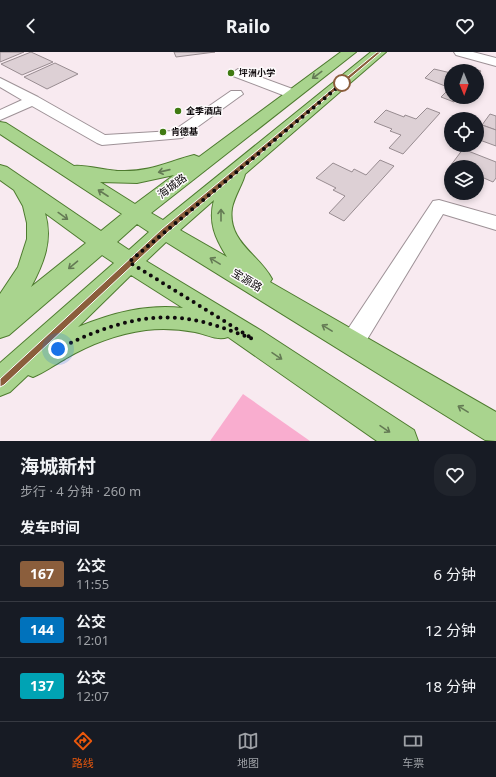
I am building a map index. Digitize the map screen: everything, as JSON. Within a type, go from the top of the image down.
[{"type":"main road","name":"海城路","points":[[0,327],[100,242],[349,52]]},
{"type":"main road","points":[[0,382],[164,231],[379,52]]},
{"type":"main road","name":"宝源路","points":[[0,127],[136,214],[496,429]]},
{"type":"main road","points":[[58,164],[88,174],[108,177],[128,177],[170,170],[190,163],[226,145]]},
{"type":"main road","points":[[249,161],[234,178],[227,192],[221,209],[221,226],[229,242],[242,261],[282,302]]},
{"type":"main road","points":[[0,171],[129,262],[253,339],[403,441]]},
{"type":"main road","points":[[0,314],[29,269],[38,244],[39,223],[33,204],[20,185]]},
{"type":"main road","points":[[0,385],[48,354],[107,327],[136,319],[167,317],[203,322],[253,339]]},
{"type":"main road","points":[[481,441],[483,438],[496,436]]},
{"type":"street","points":[[460,52],[496,62]]},
{"type":"street","points":[[238,73],[293,94]]},
{"type":"street","points":[[0,82],[102,140],[177,135],[236,94]]},
{"type":"street","points":[[0,116],[33,100]]},
{"type":"street","points":[[352,344],[439,206],[496,224]]},
{"type":"shaded area","points":[[243,394],[310,441],[210,441]]},
{"type":"building","points":[[0,52],[24,52],[0,62]]},
{"type":"building","points":[[31,52],[53,62],[22,75],[1,64]]},
{"type":"building","points":[[174,52],[215,52],[176,57]]},
{"type":"building","points":[[55,63],[78,74],[47,89],[24,77]]},
{"type":"building","points":[[434,69],[444,71],[444,86],[425,78]]},
{"type":"building","points":[[427,108],[440,113],[403,154],[389,148],[401,135],[390,131],[392,129],[374,122],[386,110],[404,117],[405,115],[416,119]]},
{"type":"building","points":[[490,114],[496,116],[496,130],[484,126],[484,122]]},
{"type":"building","points":[[484,126],[496,130],[496,146],[484,142]]},
{"type":"building","points":[[461,152],[471,152],[496,162],[496,178],[493,182],[484,178],[484,160],[455,160]]},
{"type":"building","points":[[380,160],[394,166],[344,221],[329,213],[345,196],[333,190],[336,188],[316,178],[333,163],[352,172],[354,169],[366,175]]},
{"type":"bus line","name":"167","points":[[0,382],[164,231],[379,52]]},
{"type":"place","name":"坪洲小学","points":[[231,73]]},
{"type":"place","name":"全季酒店","points":[[178,111]]},
{"type":"place","name":"肯德基","points":[[163,132]]},
{"type":"route","points":[[58,349],[107,327],[136,319],[167,317],[203,322],[253,339],[129,262],[164,231],[344,82],[342,83]]}]
